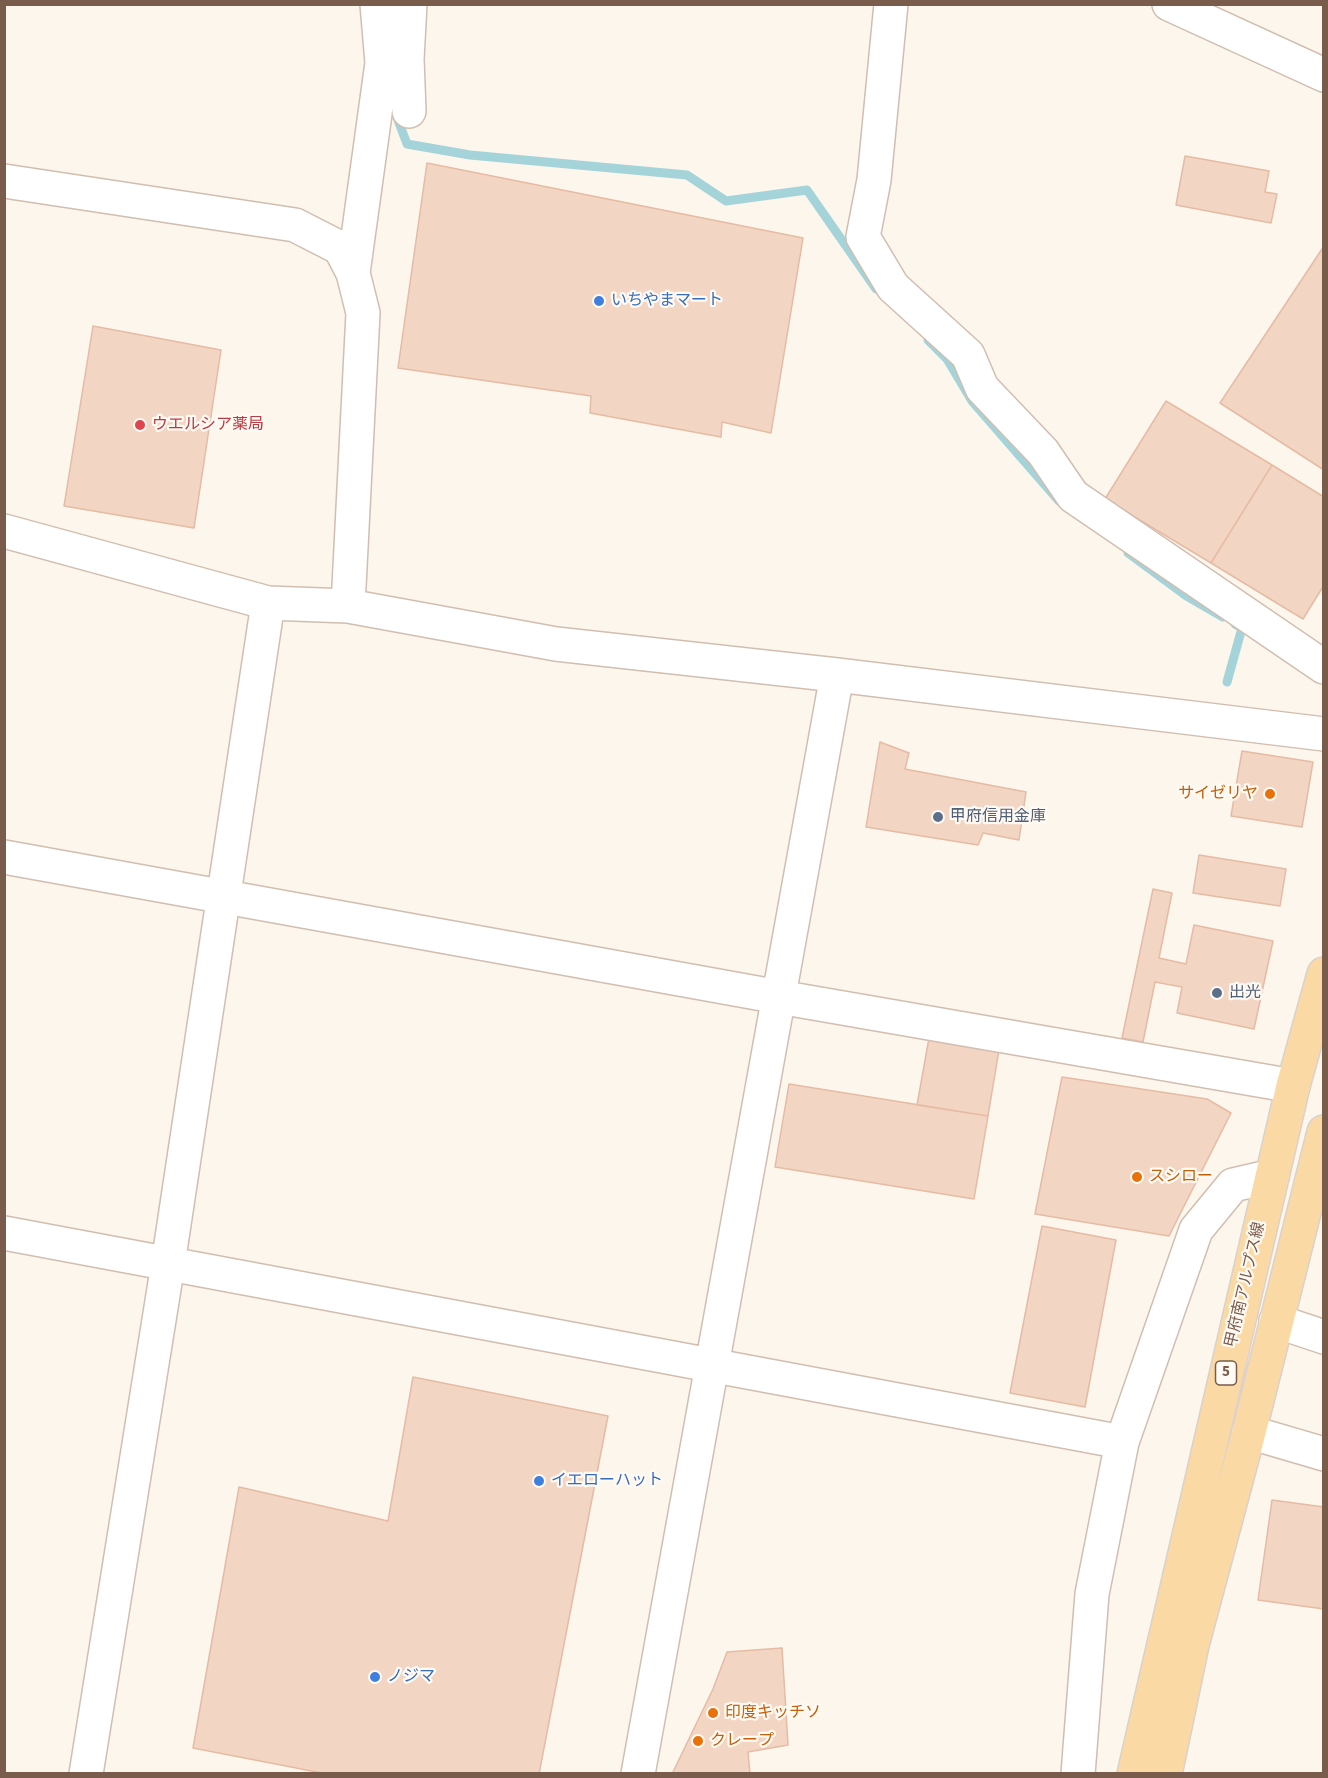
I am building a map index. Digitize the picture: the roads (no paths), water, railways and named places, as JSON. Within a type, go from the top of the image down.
[{"type":"main road","name":"甲府南アルプス線","points":[[1134,1773],[1293,1086],[1323,974]]},
{"type":"main road","name":"5","points":[[1165,1773],[1192,1646],[1249,1432],[1323,1132]]},
{"type":"street","points":[[353,273],[382,63],[377,4]]},
{"type":"street","points":[[409,111],[407,59],[410,4]]},
{"type":"street","points":[[891,4],[874,180],[863,237],[893,287],[968,355],[982,388],[1043,452],[1073,496],[1323,667]]},
{"type":"street","points":[[1169,4],[1323,75]]},
{"type":"street","points":[[4,182],[295,225],[340,248],[353,273],[363,313],[348,606]]},
{"type":"street","points":[[4,531],[268,603],[348,606],[556,644],[837,675],[1323,734]]},
{"type":"street","points":[[86,1773],[168,1264],[268,603]]},
{"type":"street","points":[[638,1773],[837,675]]},
{"type":"street","points":[[4,857],[778,997],[1293,1086]]},
{"type":"street","points":[[1078,1773],[1092,1594],[1122,1442],[1196,1230],[1233,1185],[1272,1176]]},
{"type":"street","points":[[4,1233],[1122,1442]]},
{"type":"street","points":[[1276,1321],[1323,1337]]},
{"type":"street","points":[[1249,1432],[1323,1454]]},
{"type":"waterway","points":[[395,112],[407,144],[470,155],[687,175],[726,201],[807,190],[876,289]]},
{"type":"waterway","points":[[928,340],[947,359],[972,401],[1059,501]]},
{"type":"waterway","points":[[1128,553],[1185,595],[1223,617]]},
{"type":"waterway","points":[[1227,682],[1242,628],[1235,624]]},
{"type":"place","name":"いちやまマート","points":[[599,301]]},
{"type":"place","name":"ウエルシア薬局","points":[[140,425]]},
{"type":"place","name":"サイゼリヤ","points":[[1270,794]]},
{"type":"place","name":"甲府信用金庫","points":[[938,817]]},
{"type":"place","name":"出光","points":[[1217,993]]},
{"type":"place","name":"スシロー","points":[[1137,1177]]},
{"type":"place","name":"イエローハット","points":[[539,1481]]},
{"type":"place","name":"ノジマ","points":[[375,1677]]},
{"type":"place","name":"印度キッチソ","points":[[713,1713]]},
{"type":"place","name":"クレープ","points":[[698,1741]]}]
